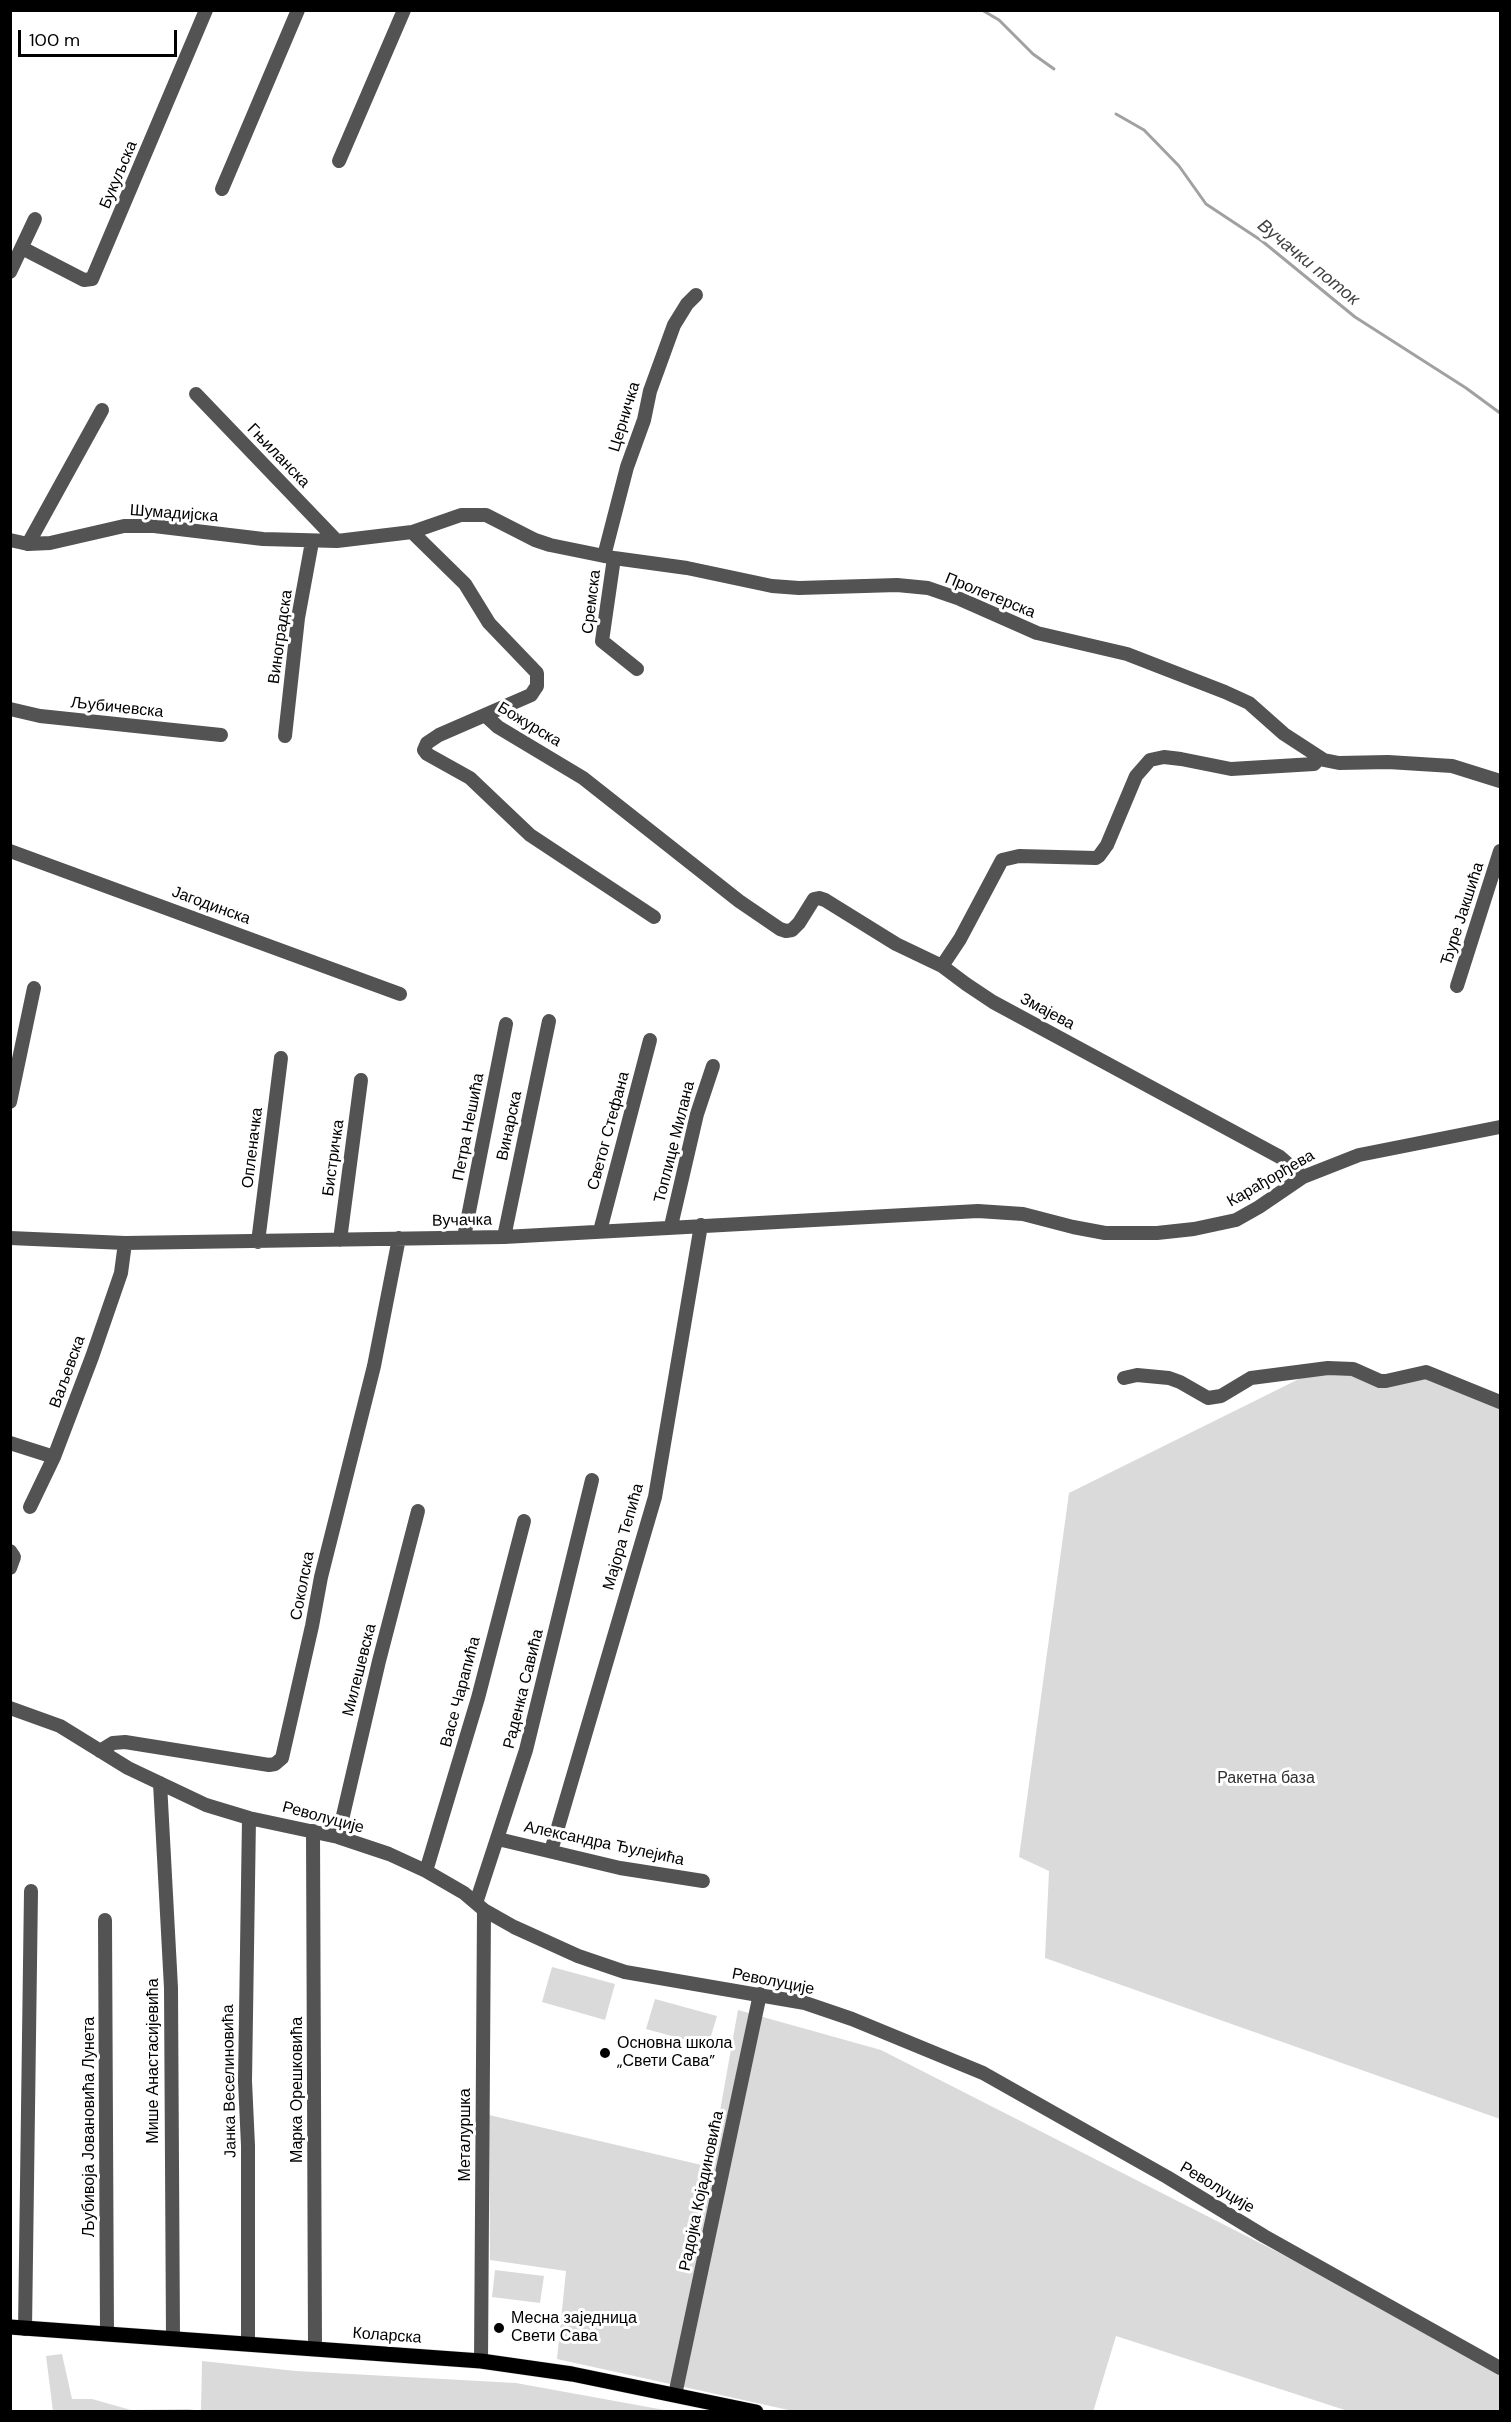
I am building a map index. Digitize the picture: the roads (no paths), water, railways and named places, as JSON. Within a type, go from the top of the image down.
[{"type":"main road","name":"Коларска","points":[[18,2328],[481,2361],[572,2374],[756,2412]]},
{"type":"street","name":"Букуљска","points":[[22,248],[84,280],[92,279],[206,10]]},
{"type":"street","points":[[222,189],[298,10]]},
{"type":"street","points":[[339,161],[404,10]]},
{"type":"street","points":[[10,272],[35,219]]},
{"type":"street","name":"Церничка","points":[[609,557],[627,467],[644,420],[650,391],[674,325],[687,304],[696,295]]},
{"type":"street","name":"Гњиланска","points":[[196,394],[337,541]]},
{"type":"street","points":[[28,544],[102,410]]},
{"type":"street","name":"Пролетерска","points":[[337,541],[412,532],[446,519],[478,514],[499,520],[535,540],[609,557],[687,568],[753,582],[790,588],[897,585],[928,588],[960,599],[1037,633],[1127,654],[1225,692],[1249,704],[1284,734],[1320,758],[1339,763],[1388,762],[1452,766],[1500,781]]},
{"type":"street","name":"Шумадијска","points":[[10,540],[28,544],[50,543],[124,526],[154,526],[312,542],[337,541]]},
{"type":"street","points":[[412,532],[465,584],[489,623],[537,673],[537,686],[531,695],[486,716]]},
{"type":"street","name":"Виноградска","points":[[285,736],[298,618],[312,542]]},
{"type":"street","name":"Сремска","points":[[609,557],[602,641],[637,669]]},
{"type":"street","name":"Љубичевска","points":[[10,709],[40,716],[220,735]]},
{"type":"street","name":"Божурска","points":[[654,917],[530,835],[470,778],[427,754],[424,750],[427,742],[486,716],[498,727],[583,778],[740,901],[786,932]]},
{"type":"street","points":[[942,966],[960,939],[1002,860],[1019,856],[1096,858],[1099,856],[1107,845],[1136,776],[1150,760],[1164,757],[1231,769],[1314,764],[1320,758]]},
{"type":"street","name":"Јагодинска","points":[[10,851],[400,994]]},
{"type":"street","name":"Ђуре Јакшића","points":[[1457,986],[1500,851]]},
{"type":"street","name":"Змајева","points":[[786,932],[796,927],[814,899],[819,898],[904,948],[942,966],[993,1002],[1274,1153],[1303,1177]]},
{"type":"street","points":[[10,1102],[34,988]]},
{"type":"street","name":"Винарска","points":[[504,1237],[549,1021]]},
{"type":"street","name":"Петра Нешића","points":[[464,1237],[506,1024]]},
{"type":"street","name":"Светог Стефана","points":[[600,1231],[650,1040]]},
{"type":"street","name":"Опленачка","points":[[258,1242],[280,1058]]},
{"type":"street","name":"Топлице Милана","points":[[671,1226],[697,1114],[712,1066]]},
{"type":"street","name":"Бистричка","points":[[340,1240],[361,1080]]},
{"type":"street","name":"Карађорђева","points":[[913,1214],[1000,1212],[1023,1214],[1105,1233],[1177,1232],[1236,1220],[1303,1177],[1359,1155],[1500,1127]]},
{"type":"street","name":"Вучачка","points":[[10,1239],[125,1243],[504,1237],[913,1214]]},
{"type":"street","name":"Мајора Тепића","points":[[551,1851],[655,1497],[701,1225]]},
{"type":"street","name":"Соколска","points":[[100,1751],[113,1743],[125,1742],[269,1765],[275,1764],[282,1758],[321,1577],[376,1355],[399,1238]]},
{"type":"street","name":"Ваљевска","points":[[30,1508],[54,1457],[121,1273],[125,1243]]},
{"type":"street","points":[[1124,1378],[1137,1375],[1169,1378],[1208,1398],[1221,1396],[1251,1378],[1328,1368],[1353,1369],[1380,1381],[1426,1372],[1500,1402]]},
{"type":"street","points":[[10,1443],[54,1457]]},
{"type":"street","name":"Раденка Савића","points":[[480,1907],[498,1839],[526,1750],[592,1479]]},
{"type":"street","name":"Милешевска","points":[[338,1837],[379,1660],[418,1511]]},
{"type":"street","name":"Васе Чарапића","points":[[426,1871],[475,1708],[524,1521]]},
{"type":"street","points":[[10,1551],[14,1557],[10,1568]]},
{"type":"street","name":"Револуције","points":[[10,1708],[60,1726],[128,1768],[206,1805],[249,1818],[338,1837],[389,1854],[426,1871],[464,1893],[480,1907],[556,1946],[625,1972],[695,1986],[760,1994],[805,2003],[852,2019],[983,2073],[1167,2177],[1284,2247],[1500,2368]]},
{"type":"street","name":"Мише Анастасијевића","points":[[160,1784],[171,1988],[173,2338]]},
{"type":"street","name":"Јанка Веселиновића","points":[[248,2344],[248,2146],[245,2069],[249,1818]]},
{"type":"street","name":"Марка Орешковића","points":[[313,1831],[315,2348]]},
{"type":"street","name":"Александра Ђулејића","points":[[498,1839],[620,1868],[703,1881]]},
{"type":"street","points":[[18,2328],[31,1891]]},
{"type":"street","name":"Металуршка","points":[[480,1907],[481,2361]]},
{"type":"street","name":"Љубивоја Јовановића Лунета","points":[[105,1920],[107,2334]]},
{"type":"street","name":"Радојка Којадиновића","points":[[675,2395],[760,1994]]},
{"type":"waterway","name":"Вучачки поток","points":[[982,10],[999,20],[1033,54],[1054,69]]},
{"type":"waterway","name":"Вучачки поток","points":[[1116,114],[1144,130],[1179,166],[1206,204],[1262,241],[1355,317],[1466,388],[1500,413]]},
{"type":"place","name":"Основна школа „Свети Сава”","points":[[605,2053]]},
{"type":"place","name":"Месна заједница Свети Сава","points":[[499,2328]]},
{"type":"park label","name":"Ракетна база","points":[[1266,1779]]}]
